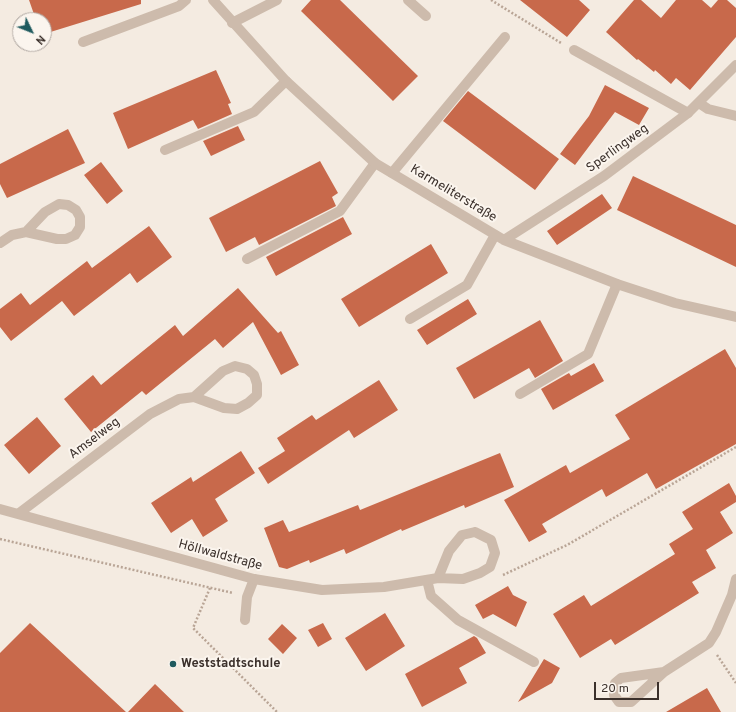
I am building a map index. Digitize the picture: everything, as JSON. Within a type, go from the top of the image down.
[{"type":"street","points":[[83,42],[179,6],[186,0]]},
{"type":"street","name":"Karmeliterstraße","points":[[214,0],[286,81],[375,163],[499,237],[618,284],[675,303],[736,317]]},
{"type":"street","points":[[232,22],[277,0]]},
{"type":"street","points":[[408,0],[426,16]]},
{"type":"street","points":[[392,173],[505,37]]},
{"type":"street","points":[[574,50],[688,113]]},
{"type":"street","name":"Sperlingweg","points":[[499,237],[604,176],[688,113],[736,65]]},
{"type":"street","points":[[165,150],[254,112],[286,81]]},
{"type":"street","points":[[699,103],[708,109],[736,116]]},
{"type":"street","points":[[247,259],[340,211],[375,163]]},
{"type":"street","points":[[0,243],[12,235],[26,232],[57,239],[66,239],[75,235],[80,227],[80,217],[76,210],[68,205],[59,204],[45,212],[26,232]]},
{"type":"street","points":[[410,319],[467,285],[499,237]]},
{"type":"street","points":[[520,394],[588,354],[618,284]]},
{"type":"street","name":"Amselweg","points":[[18,514],[150,414],[179,399],[194,397],[224,408],[237,409],[248,403],[257,395],[257,384],[254,376],[247,369],[235,366],[223,371],[194,397]]},
{"type":"street","name":"Höllwaldstraße","points":[[0,509],[254,579],[322,590],[384,587],[438,578],[463,579],[480,574],[490,567],[495,553],[491,540],[475,532],[462,535],[449,551],[438,578]]},
{"type":"street","points":[[245,620],[247,597],[254,579]]},
{"type":"street","points":[[664,672],[621,678],[615,683],[614,695],[623,703],[631,702],[664,672],[709,643],[716,632],[732,595],[736,579]]},
{"type":"street","points":[[427,580],[431,596],[458,620],[534,662]]},
{"type":"path","points":[[491,0],[574,50]]},
{"type":"path","points":[[497,577],[512,572],[567,545],[736,447]]},
{"type":"path","points":[[0,540],[247,597]]},
{"type":"path","points":[[210,588],[193,628],[277,712]]},
{"type":"path","points":[[709,643],[736,682]]},
{"type":"building","points":[[29,0],[141,0],[141,4],[52,32],[52,12],[33,12]]},
{"type":"building","points":[[311,0],[340,0],[418,76],[393,101],[301,11]]},
{"type":"building","points":[[520,0],[579,0],[590,10],[567,37]]},
{"type":"building","points":[[634,0],[641,0],[661,18],[676,0],[702,0],[711,8],[718,0],[727,0],[736,8],[736,37],[690,90],[676,78],[671,84],[655,70],[654,72],[638,59],[637,60],[606,32]]},
{"type":"building","points":[[216,70],[231,103],[228,104],[232,114],[198,129],[193,120],[128,149],[113,113]]},
{"type":"building","points":[[605,85],[649,108],[639,125],[615,112],[575,165],[560,154],[589,116]]},
{"type":"building","points":[[468,91],[559,159],[535,190],[443,121]]},
{"type":"building","points":[[238,126],[245,140],[211,156],[203,141]]},
{"type":"building","points":[[68,129],[85,163],[7,198],[0,184],[0,164]]},
{"type":"building","points":[[320,161],[338,193],[332,197],[336,206],[259,245],[255,237],[226,252],[209,218]]},
{"type":"building","points":[[101,162],[123,191],[107,204],[84,175]]},
{"type":"building","points":[[633,176],[736,225],[736,267],[617,210]]},
{"type":"building","points":[[602,194],[612,208],[557,245],[547,231]]},
{"type":"building","points":[[343,217],[352,234],[276,276],[266,257]]},
{"type":"building","points":[[149,226],[172,257],[137,283],[130,273],[74,316],[62,301],[11,341],[0,327],[0,309],[21,293],[30,305],[87,261],[92,268]]},
{"type":"building","points":[[431,244],[448,273],[359,327],[341,299]]},
{"type":"building","points":[[238,288],[278,333],[281,331],[299,365],[281,375],[253,322],[223,348],[215,339],[146,395],[142,391],[91,432],[64,399],[93,375],[101,385],[175,325],[183,336]]},
{"type":"building","points":[[468,299],[477,314],[427,345],[417,330]]},
{"type":"building","points":[[540,320],[563,361],[535,378],[529,368],[474,399],[456,368]]},
{"type":"building","points":[[725,349],[736,368],[736,444],[656,489],[647,473],[606,497],[602,489],[542,524],[547,532],[529,542],[504,500],[566,465],[570,473],[630,439],[615,415]]},
{"type":"building","points":[[594,363],[604,381],[553,410],[541,389],[569,373],[571,376]]},
{"type":"building","points":[[379,380],[398,410],[354,438],[349,430],[268,484],[258,468],[285,451],[277,438],[312,415],[316,420]]},
{"type":"building","points":[[37,417],[61,446],[29,474],[4,445]]},
{"type":"building","points":[[241,451],[255,473],[215,499],[228,521],[203,537],[192,519],[171,533],[151,503],[191,477],[193,482]]},
{"type":"building","points":[[500,453],[514,487],[465,508],[464,505],[402,531],[401,529],[346,554],[344,549],[310,563],[309,560],[287,569],[279,567],[264,528],[283,520],[289,532],[358,505],[360,510]]},
{"type":"building","points":[[729,483],[736,496],[736,502],[720,512],[733,533],[706,550],[716,568],[692,582],[699,593],[615,645],[611,639],[580,658],[553,614],[584,595],[591,606],[675,554],[669,544],[693,529],[682,512]]},
{"type":"building","points":[[508,586],[513,595],[527,602],[516,627],[493,614],[483,619],[475,605]]},
{"type":"building","points":[[385,613],[405,646],[366,671],[345,638]]},
{"type":"building","points":[[30,623],[126,712],[0,712],[0,653]]},
{"type":"building","points":[[323,623],[332,639],[318,647],[308,630]]},
{"type":"building","points":[[282,624],[297,638],[283,654],[268,639]]},
{"type":"building","points":[[474,636],[477,638],[486,653],[459,668],[467,683],[422,707],[405,674]]},
{"type":"building","points":[[544,659],[560,668],[552,683],[518,702]]},
{"type":"building","points":[[155,684],[184,712],[128,712]]},
{"type":"building","points":[[707,688],[721,712],[666,712]]},
{"type":"place","name":"Weststadtschule","points":[[173,664]]}]
